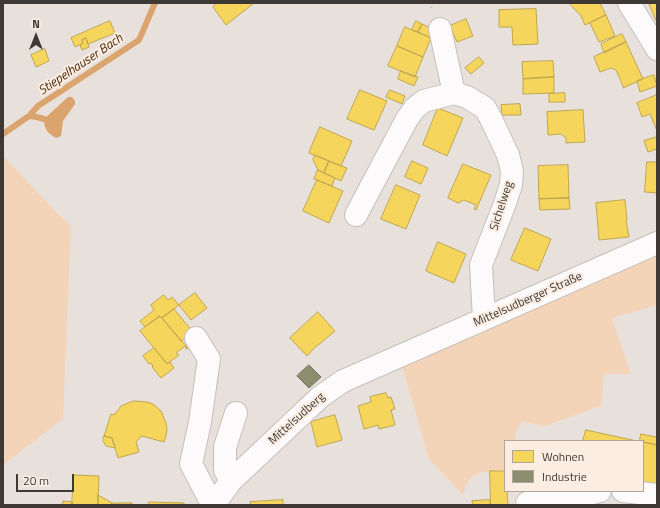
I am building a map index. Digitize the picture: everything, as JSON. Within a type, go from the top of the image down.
[{"type":"street","points":[[629,3],[657,49]]},
{"type":"street","points":[[356,215],[407,119],[415,108],[424,101],[454,93],[440,29]]},
{"type":"street","name":"Sichelweg","points":[[454,93],[467,97],[485,108],[508,155],[512,172],[511,185],[504,206],[481,265],[484,319]]},
{"type":"street","name":"Mittelsudberger Straße","points":[[398,356],[657,243]]},
{"type":"street","name":"Mittelsudberg","points":[[196,338],[209,359],[200,422],[191,464],[212,505],[231,481],[320,397],[343,381],[398,356]]},
{"type":"street","points":[[231,481],[226,470],[226,447],[236,413]]},
{"type":"street","points":[[527,504],[568,500],[596,492]]},
{"type":"street","points":[[632,492],[657,495]]},
{"type":"shaded area","points":[[68,97],[72,97],[75,104],[63,121],[61,136],[56,138],[47,131],[44,119]]},
{"type":"shaded area","points":[[3,156],[71,227],[63,419],[3,465]]},
{"type":"shaded area","points":[[657,251],[657,305],[612,318],[631,374],[604,374],[601,406],[545,426],[522,422],[516,432],[515,440],[504,440],[504,471],[483,472],[473,476],[469,480],[463,495],[429,459],[401,362]]},
{"type":"building: Wohnen","points":[[218,3],[254,3],[226,25],[213,7]]},
{"type":"building: Wohnen","points":[[569,3],[600,3],[606,15],[585,25],[581,16]]},
{"type":"building: Wohnen","points":[[649,3],[657,3],[656,20]]},
{"type":"building: Wohnen","points":[[536,9],[538,44],[513,45],[512,27],[499,27],[499,10]]},
{"type":"building: Wohnen","points":[[606,15],[615,36],[599,42],[590,23]]},
{"type":"building: Wohnen","points":[[466,19],[473,36],[457,42],[450,26]]},
{"type":"building: Wohnen","points":[[110,21],[115,33],[88,44],[86,38],[82,40],[83,43],[75,47],[71,38]]},
{"type":"building: Wohnen","points":[[416,21],[422,24],[418,32],[412,30]]},
{"type":"building: Wohnen","points":[[422,24],[437,31],[431,38],[418,32]]},
{"type":"building: Wohnen","points":[[405,27],[431,38],[423,57],[397,46]]},
{"type":"building: Wohnen","points":[[622,34],[626,42],[604,53],[601,44]]},
{"type":"building: Wohnen","points":[[86,38],[89,47],[82,50],[80,45],[83,43],[82,40]]},
{"type":"building: Wohnen","points":[[626,42],[643,79],[623,88],[616,70],[611,68],[600,72],[594,57]]},
{"type":"building: Wohnen","points":[[397,46],[423,57],[415,77],[388,66]]},
{"type":"building: Wohnen","points":[[45,49],[49,61],[36,67],[31,55]]},
{"type":"building: Wohnen","points":[[479,57],[484,63],[471,74],[465,68]]},
{"type":"building: Wohnen","points":[[553,61],[554,77],[523,79],[522,62]]},
{"type":"building: Wohnen","points":[[401,71],[418,77],[414,86],[398,79]]},
{"type":"building: Wohnen","points":[[654,75],[657,86],[640,92],[637,81]]},
{"type":"building: Wohnen","points":[[554,77],[554,93],[523,94],[523,79]]},
{"type":"building: Wohnen","points":[[360,90],[387,101],[374,130],[347,119]]},
{"type":"building: Wohnen","points":[[390,90],[405,96],[402,104],[386,97]]},
{"type":"building: Wohnen","points":[[565,93],[565,102],[549,102],[549,94]]},
{"type":"building: Wohnen","points":[[657,95],[657,131],[650,114],[642,117],[637,103]]},
{"type":"building: Wohnen","points":[[520,104],[521,115],[502,115],[501,105]]},
{"type":"building: Wohnen","points":[[438,108],[463,118],[447,156],[423,145]]},
{"type":"building: Wohnen","points":[[583,110],[585,142],[566,143],[566,138],[561,134],[548,135],[547,112]]},
{"type":"building: Wohnen","points":[[320,127],[352,141],[341,166],[309,153]]},
{"type":"building: Wohnen","points":[[657,137],[657,149],[648,152],[644,141]]},
{"type":"building: Wohnen","points":[[315,155],[329,161],[324,173],[318,170],[313,160]]},
{"type":"building: Wohnen","points":[[329,161],[347,168],[341,181],[324,173]]},
{"type":"building: Wohnen","points":[[412,161],[428,168],[421,184],[405,177]]},
{"type":"building: Wohnen","points":[[647,162],[657,162],[657,193],[645,192]]},
{"type":"building: Wohnen","points":[[463,164],[491,175],[476,210],[474,209],[476,205],[464,200],[458,203],[448,198]]},
{"type":"building: Wohnen","points":[[568,165],[569,198],[539,199],[538,166]]},
{"type":"building: Wohnen","points":[[318,170],[335,178],[332,186],[314,179]]},
{"type":"building: Wohnen","points":[[317,180],[343,191],[329,223],[303,211]]},
{"type":"building: Wohnen","points":[[396,185],[420,195],[406,229],[381,219]]},
{"type":"building: Wohnen","points":[[569,198],[570,209],[540,210],[539,199]]},
{"type":"building: Wohnen","points":[[625,200],[629,237],[599,240],[596,203]]},
{"type":"building: Wohnen","points":[[525,228],[551,239],[538,271],[511,260]]},
{"type":"building: Wohnen","points":[[438,242],[466,254],[454,283],[426,271]]},
{"type":"building: Wohnen","points":[[195,293],[207,308],[191,320],[179,305]]},
{"type":"building: Wohnen","points":[[164,295],[168,300],[172,297],[179,305],[162,318],[160,316],[145,327],[140,321],[154,310],[151,305]]},
{"type":"building: Wohnen","points":[[174,309],[193,332],[181,341],[162,318]]},
{"type":"building: Wohnen","points":[[318,312],[335,331],[316,346],[307,356],[290,338]]},
{"type":"building: Wohnen","points":[[160,316],[188,348],[186,349],[185,346],[176,353],[179,355],[167,364],[140,331]]},
{"type":"building: Wohnen","points":[[154,348],[167,364],[170,362],[174,368],[161,378],[152,367],[153,366],[151,363],[149,364],[143,356]]},
{"type":"building: Wohnen","points":[[386,393],[388,398],[391,397],[395,409],[391,410],[395,425],[379,429],[378,425],[364,429],[358,406],[371,402],[370,397]]},
{"type":"building: Wohnen","points":[[134,401],[153,404],[161,411],[166,423],[166,436],[164,442],[142,436],[136,442],[139,452],[118,458],[112,438],[104,436],[111,414],[114,415],[121,406]]},
{"type":"building: Wohnen","points":[[335,415],[342,440],[317,447],[311,422]]},
{"type":"building: Wohnen","points":[[586,430],[632,440],[583,440]]},
{"type":"building: Wohnen","points":[[641,434],[657,437],[657,445],[644,442],[644,440],[640,440]]},
{"type":"building: Wohnen","points":[[104,436],[112,438],[115,448],[106,446],[103,441]]},
{"type":"building: Wohnen","points":[[644,442],[657,445],[657,487],[644,484]]},
{"type":"building: Wohnen","points":[[490,471],[504,471],[504,492],[507,492],[508,505],[491,505]]},
{"type":"building: Wohnen","points":[[74,475],[99,476],[98,505],[72,505]]},
{"type":"building: Wohnen","points":[[98,495],[112,503],[112,505],[98,505]]},
{"type":"building: Wohnen","points":[[283,500],[283,505],[251,505],[250,502]]},
{"type":"building: Wohnen","points":[[490,500],[490,505],[473,505],[472,501]]},
{"type":"building: Wohnen","points":[[63,501],[73,502],[72,505],[63,505]]},
{"type":"building: Wohnen","points":[[149,502],[184,503],[184,505],[149,505]]},
{"type":"building: Wohnen","points":[[112,503],[132,503],[132,505],[112,505]]},
{"type":"building: Industrie","points":[[309,365],[321,377],[309,388],[297,376]]},
{"type":"waterway","name":"Stiepelhauser Bach","points":[[3,134],[29,116],[38,106],[139,40],[155,3]]},
{"type":"waterway","points":[[29,116],[44,119]]}]
